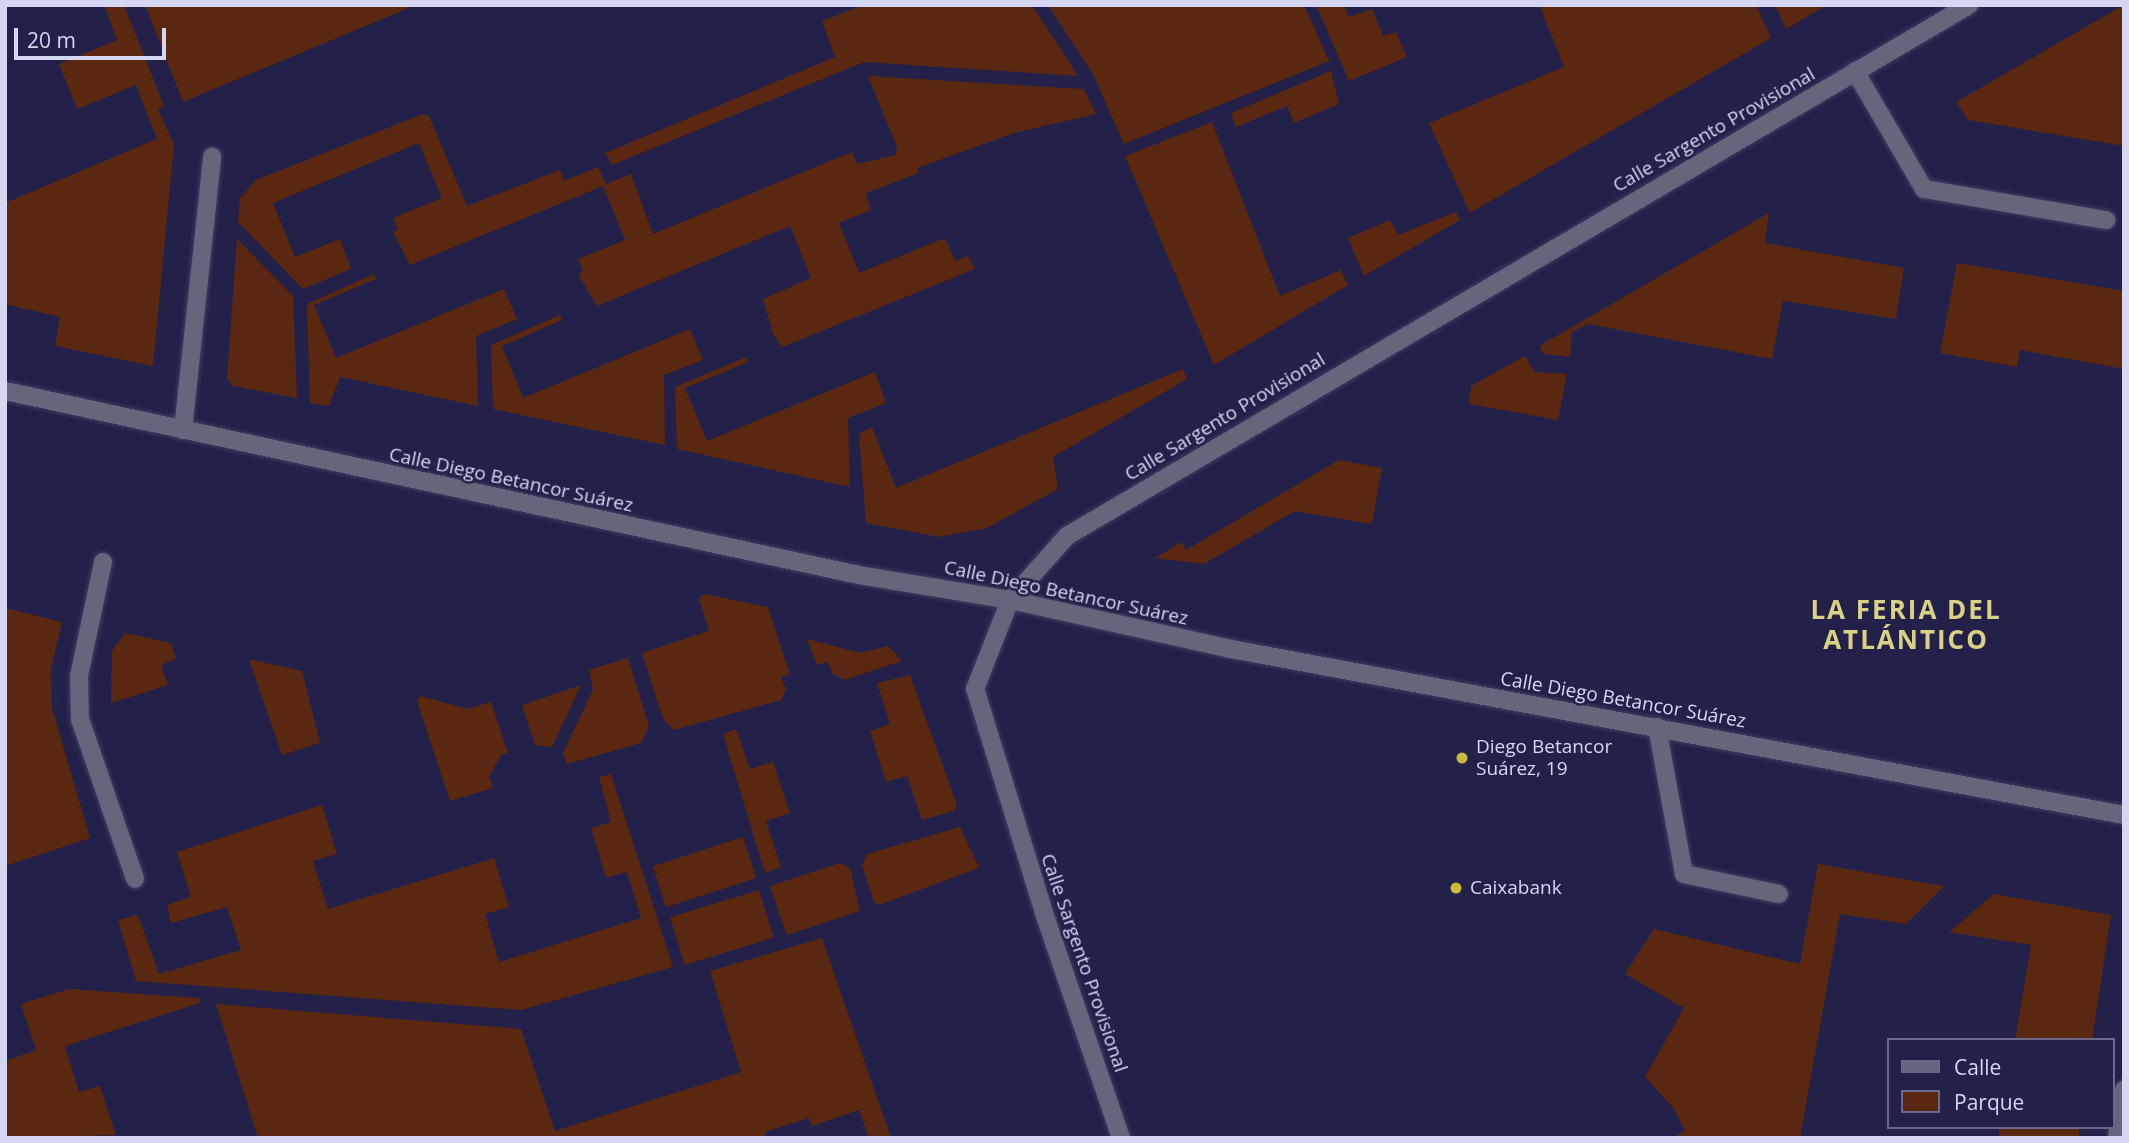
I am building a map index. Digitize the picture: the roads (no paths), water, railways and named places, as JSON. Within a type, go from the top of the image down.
[{"type":"street","name":"Calle Sargento Provisional","points":[[1121,1138],[1045,916],[975,689],[1010,600],[1067,536],[1969,5]]},
{"type":"street","points":[[1855,71],[1924,189],[2106,220]]},
{"type":"street","points":[[183,430],[212,157]]},
{"type":"street","name":"Calle Diego Betancor Suárez","points":[[5,391],[738,551],[1010,600],[1231,649],[2124,815]]},
{"type":"street","points":[[103,562],[79,676],[80,719],[135,879]]},
{"type":"street","points":[[1657,727],[1684,874],[1779,894]]},
{"type":"street","points":[[2117,1138],[2124,1090]]},
{"type":"place","name":"Diego Betancor Suárez, 19","points":[[1462,758]]},
{"type":"place","name":"Caixabank","points":[[1456,888]]},
{"type":"district","name":"LA FERIA DEL ATLÁNTICO","points":[[1906,625]]}]
